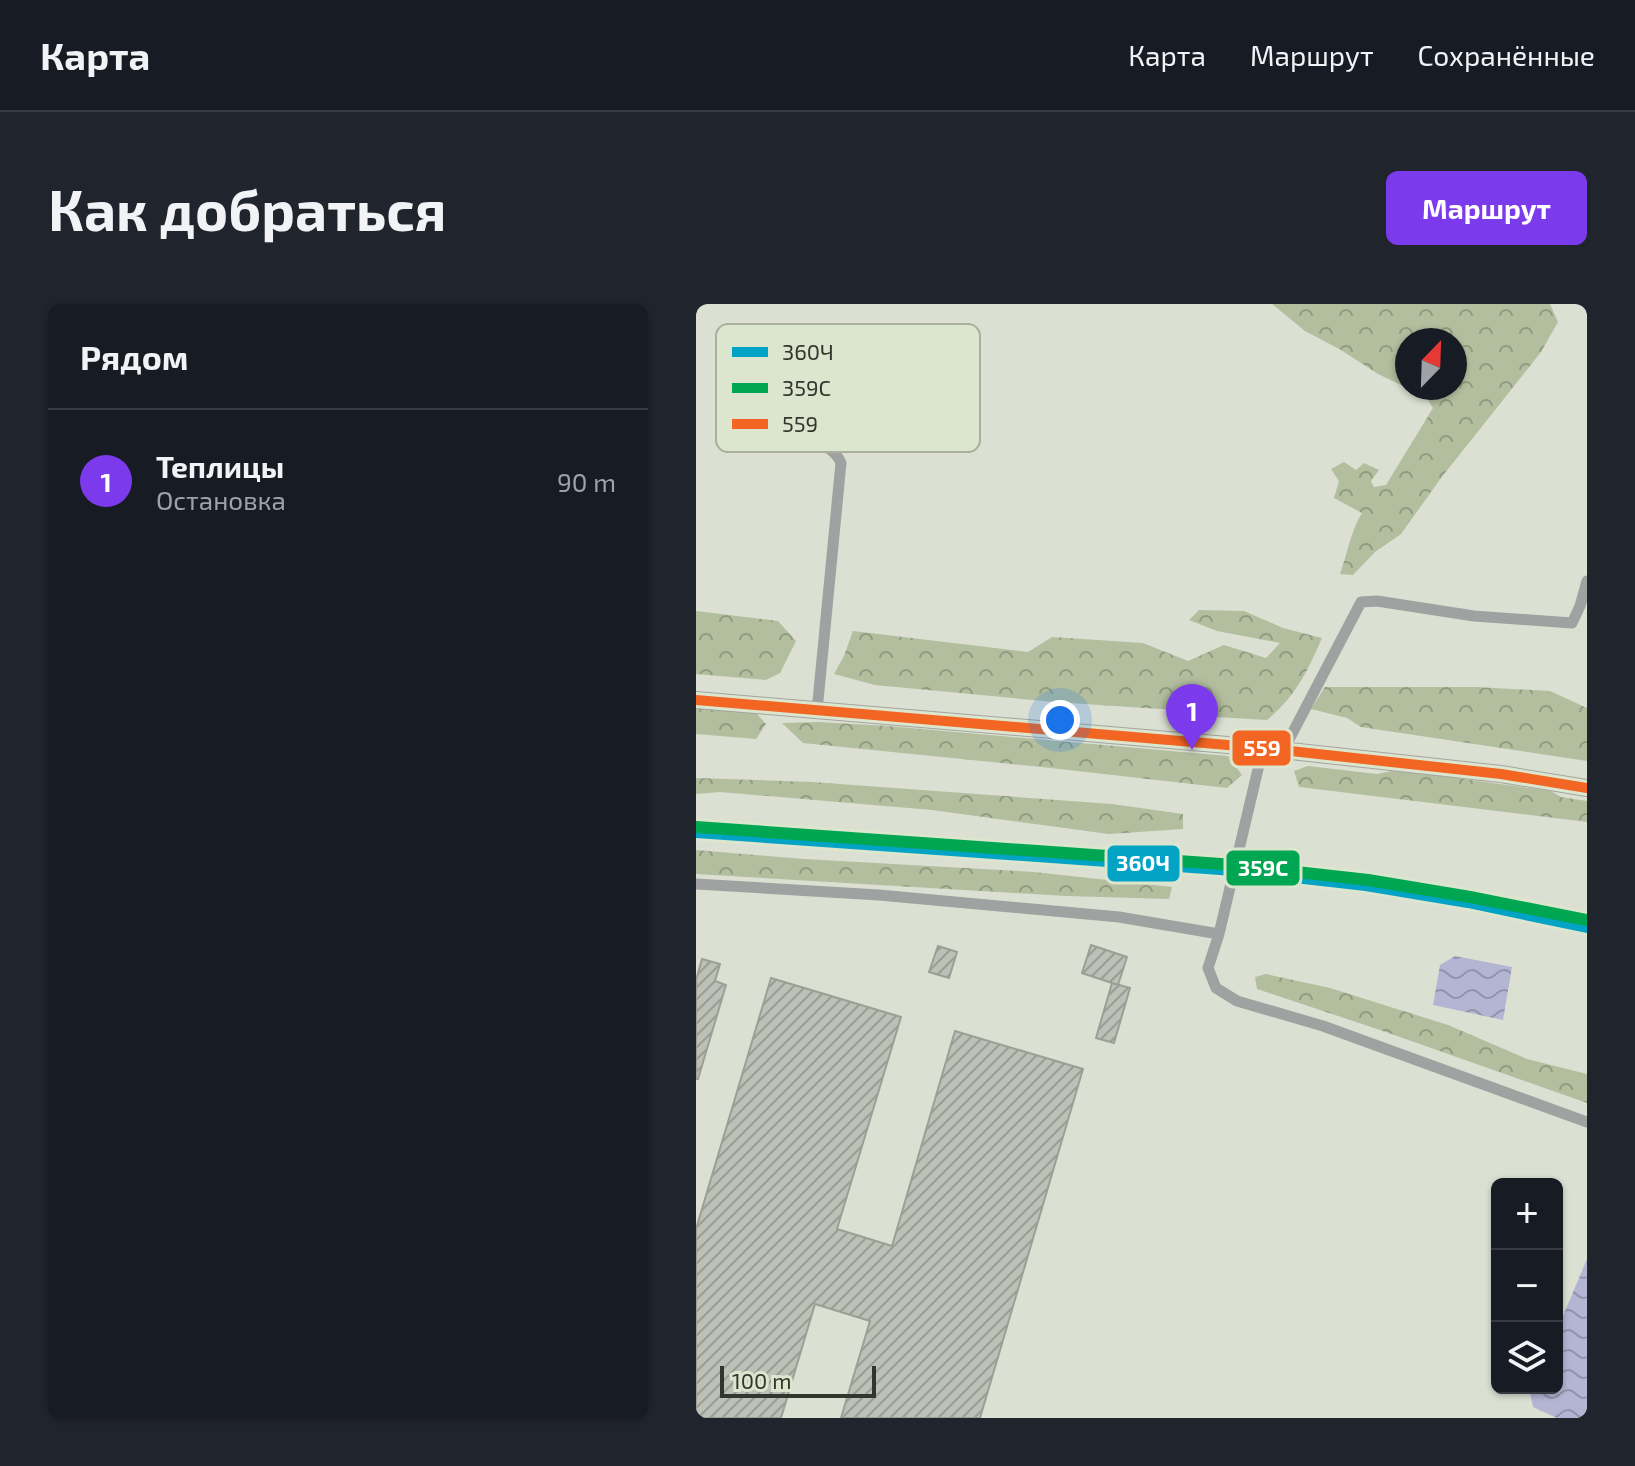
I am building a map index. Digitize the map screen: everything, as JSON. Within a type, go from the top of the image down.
[{"type":"main road","points":[[696,700],[1263,748],[1501,774],[1587,788]]},
{"type":"street","points":[[817,711],[841,463],[835,452]]},
{"type":"street","points":[[1283,751],[1361,602],[1377,601],[1474,616],[1572,623],[1587,581]]},
{"type":"street","points":[[1263,748],[1219,934],[1208,968],[1216,988],[1237,1001],[1323,1026],[1587,1122]]},
{"type":"street","points":[[696,884],[879,895],[1119,917],[1219,934]]},
{"type":"green space","points":[[1272,304],[1550,304],[1558,322],[1541,352],[1441,478],[1401,534],[1375,552],[1353,575],[1340,574],[1362,513],[1334,498],[1339,481],[1331,469],[1344,462],[1356,470],[1364,463],[1379,470],[1371,481],[1374,487],[1386,485],[1433,408],[1428,400],[1467,400],[1467,328],[1395,328],[1395,382],[1305,331]]},
{"type":"green space","points":[[1199,610],[1244,611],[1283,628],[1322,638],[1300,683],[1267,720],[875,685],[834,674],[853,631],[1028,652],[1052,637],[1143,643],[1188,661],[1224,645],[1266,658],[1280,643],[1217,631],[1189,620]]},
{"type":"green space","points":[[696,611],[778,621],[796,641],[780,673],[766,680],[696,674]]},
{"type":"green space","points":[[1325,687],[1476,687],[1550,691],[1587,708],[1587,761],[1361,727],[1347,718],[1311,709]]},
{"type":"green space","points":[[696,707],[756,713],[766,724],[756,739],[696,734]]},
{"type":"green space","points":[[818,722],[1228,756],[1242,775],[1227,788],[803,743],[782,723]]},
{"type":"green space","points":[[1308,766],[1377,774],[1396,770],[1551,791],[1561,797],[1587,801],[1587,822],[1299,787],[1294,771]]},
{"type":"green space","points":[[696,778],[812,782],[1112,804],[1183,814],[1183,829],[1109,834],[932,810],[720,792],[696,794]]},
{"type":"green space","points":[[696,850],[1034,872],[1172,887],[1169,899],[1066,896],[696,874]]},
{"type":"green space","points":[[1266,974],[1330,988],[1448,1025],[1527,1059],[1587,1074],[1587,1103],[1257,989],[1255,977]]},
{"type":"water","points":[[1455,956],[1512,967],[1503,1020],[1433,1005],[1440,965]]},
{"type":"water","points":[[1587,1259],[1587,1418],[1557,1418],[1533,1407],[1530,1394],[1563,1394],[1563,1316]]},
{"type":"building","points":[[1091,945],[1127,957],[1118,985],[1082,973]]},
{"type":"building","points":[[938,946],[957,952],[949,978],[929,972]]},
{"type":"building","points":[[702,959],[720,964],[715,981],[726,985],[696,1079],[696,980]]},
{"type":"building","points":[[771,978],[901,1017],[837,1229],[892,1246],[955,1031],[1083,1069],[980,1418],[841,1418],[870,1321],[815,1304],[781,1418],[696,1418],[696,1229]]},
{"type":"building","points":[[1112,983],[1130,988],[1114,1043],[1096,1038]]},
{"type":"transit line","name":"559","points":[[696,700],[1263,748],[1501,774],[1587,788]]},
{"type":"transit line","name":"359С","points":[[696,827],[1235,865],[1368,880],[1587,920]]},
{"type":"transit line","name":"360Ч","points":[[696,832],[1234,870],[1366,885],[1587,927]]},
{"type":"place","name":"Теплицы","points":[[1192,750]]}]
